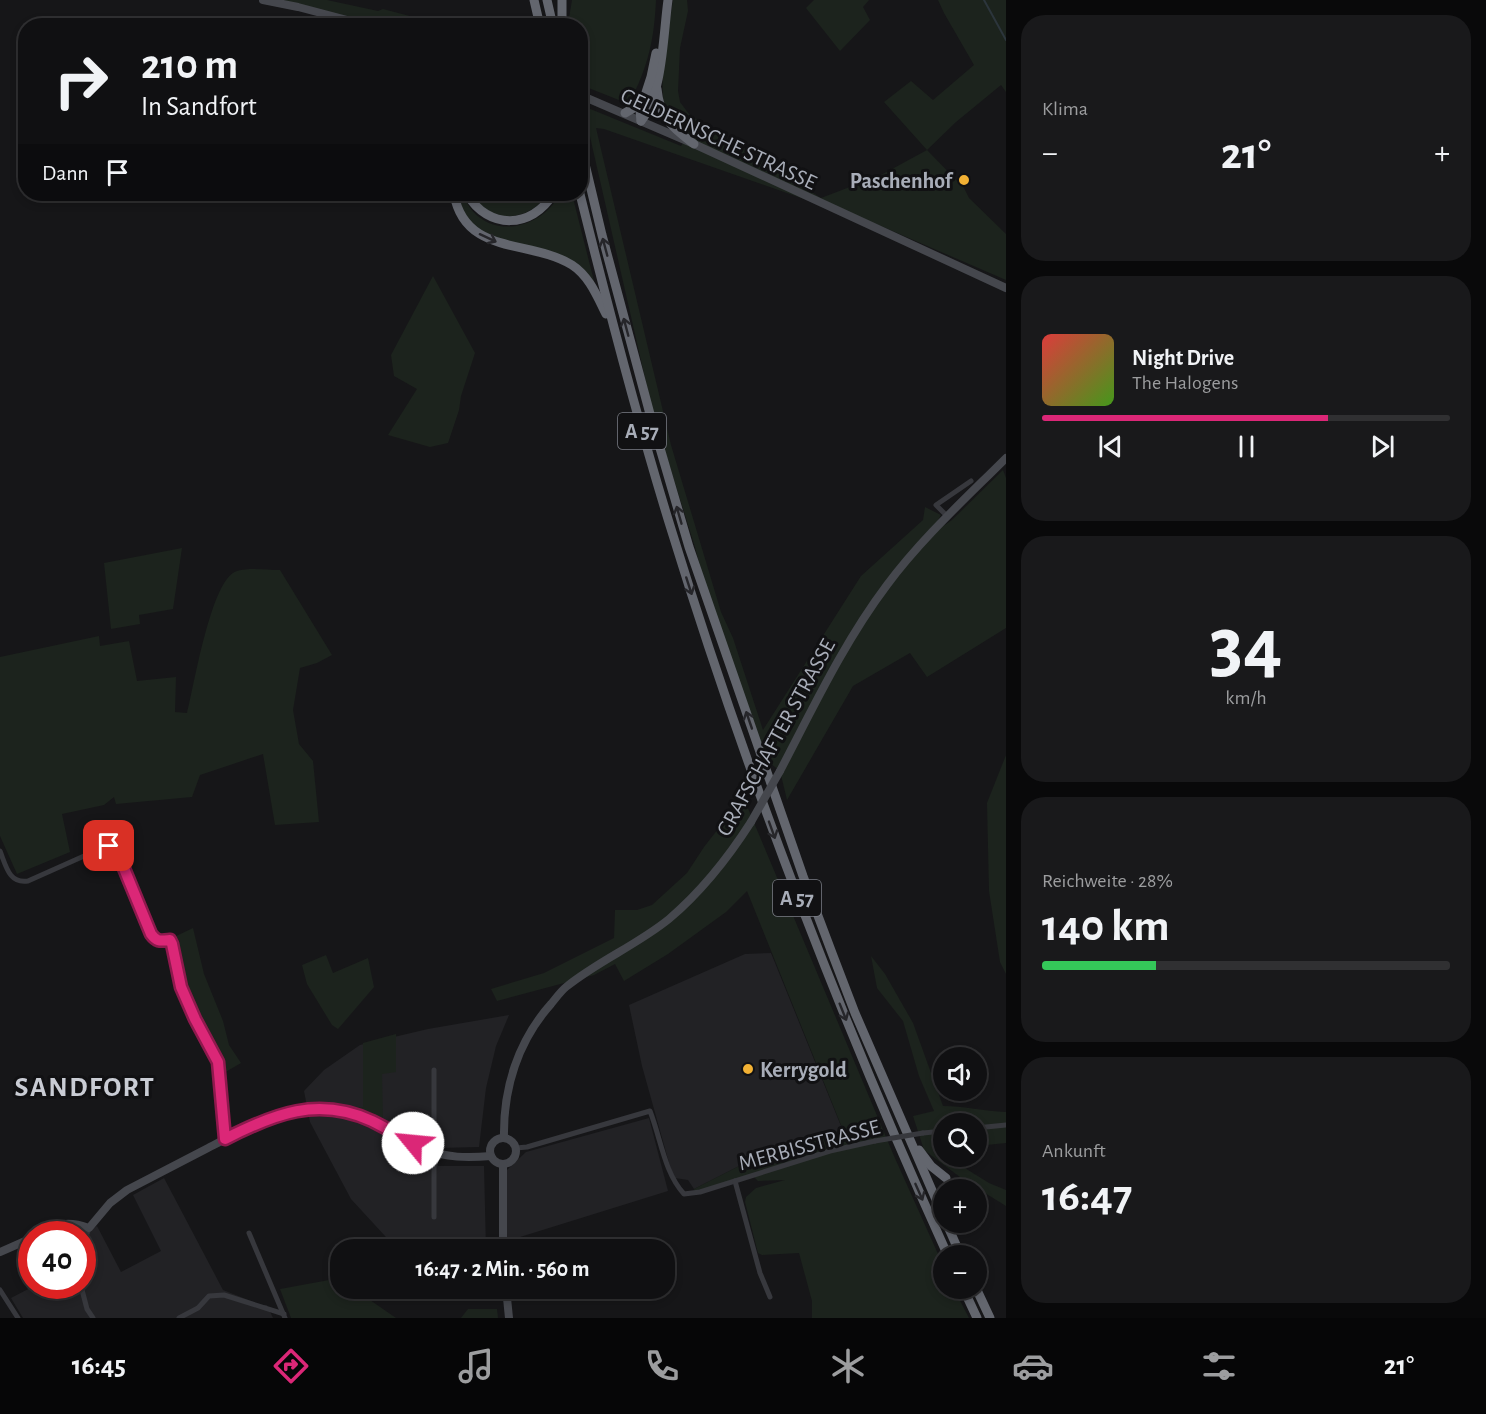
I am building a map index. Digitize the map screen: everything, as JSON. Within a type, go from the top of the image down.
[{"type":"highway","points":[[534,0],[538,18]]},
{"type":"highway","points":[[547,0],[551,18]]},
{"type":"highway","points":[[562,0],[562,18]]},
{"type":"highway","points":[[642,121],[640,111],[657,48],[661,0]]},
{"type":"highway","points":[[642,121],[648,112],[657,87],[668,0]]},
{"type":"highway","points":[[657,87],[663,114],[670,125],[694,144]]},
{"type":"highway","points":[[625,113],[642,103]]},
{"type":"highway","name":"A 57","points":[[588,176],[650,414],[688,547],[803,876],[855,1013],[933,1193]]},
{"type":"highway","points":[[456,201],[461,216],[482,236],[503,244],[538,252],[573,266],[590,283],[615,331]]},
{"type":"highway","points":[[471,201],[481,211],[493,218],[506,220],[530,217],[540,211],[548,201]]},
{"type":"highway","name":"A 57","points":[[582,201],[615,331],[671,531],[750,770],[860,1055],[943,1245]]},
{"type":"highway","points":[[893,1100],[923,1157],[946,1178]]},
{"type":"highway","points":[[968,1299],[977,1318]]},
{"type":"highway","points":[[981,1299],[990,1318]]},
{"type":"street","points":[[263,0],[340,18]]},
{"type":"street","name":"GELDERNSCHE STRASSE","points":[[588,99],[694,144],[1006,288]]},
{"type":"street","name":"GRAFSCHAFTER STRASSE","points":[[504,1138],[511,1076],[520,1050],[532,1027],[565,987],[626,950],[669,919],[703,886],[724,861],[751,822],[856,630],[888,584],[948,517],[1006,458]]},
{"type":"street","points":[[948,517],[936,505],[971,481]]},
{"type":"street","points":[[0,851],[9,874],[13,879],[21,882],[102,848],[113,846],[116,849],[151,934],[160,942],[170,940],[172,944],[177,973],[184,994],[218,1062],[225,1139]]},
{"type":"street","points":[[434,1070],[434,1217]]},
{"type":"street","points":[[95,1221],[110,1203],[127,1190],[225,1139],[270,1118],[290,1112],[312,1109],[353,1114],[423,1149],[458,1157],[491,1156]]},
{"type":"street","name":"MERBISSTRASSE","points":[[516,1148],[527,1147],[650,1112],[660,1135],[670,1176],[684,1194],[700,1192],[830,1151],[933,1132]]},
{"type":"street","points":[[987,1127],[1006,1125]]},
{"type":"street","points":[[499,1139],[512,1141],[516,1148],[514,1159],[503,1164],[496,1162],[491,1156],[492,1145],[499,1139]]},
{"type":"street","points":[[503,1164],[503,1239]]},
{"type":"street","points":[[735,1181],[760,1273],[770,1297]]},
{"type":"street","points":[[249,1233],[285,1316]]},
{"type":"street","points":[[0,1252],[18,1244]]},
{"type":"street","points":[[0,1290],[18,1318]]},
{"type":"street","points":[[179,1318],[198,1308],[209,1296],[224,1295],[285,1316]]},
{"type":"street","points":[[84,1299],[93,1318]]},
{"type":"street","points":[[507,1299],[509,1318]]},
{"type":"shaded area","points":[[273,0],[327,0],[378,11],[383,9],[417,18],[352,18]]},
{"type":"shaded area","points":[[572,0],[656,0],[649,54],[629,104],[588,88],[588,18],[569,18]]},
{"type":"shaded area","points":[[673,0],[687,0],[688,11],[680,48],[678,91],[680,102],[689,114],[821,198],[881,175],[927,150],[964,188],[969,198],[1006,234],[1006,280],[881,226],[596,128],[671,445],[721,612],[733,638],[763,730],[861,576],[923,520],[925,507],[941,515],[929,536],[952,520],[1003,470],[1006,478],[1006,628],[927,677],[910,653],[853,686],[787,800],[780,771],[761,756],[721,647],[695,547],[653,413],[588,128],[588,108],[681,146],[690,134],[675,124],[668,116],[664,105],[664,60]]},
{"type":"shaded area","points":[[814,0],[869,0],[863,7],[870,20],[840,51],[806,8]]},
{"type":"shaded area","points":[[938,0],[1006,0],[1006,92],[1001,85],[956,122],[927,150],[884,102],[911,81],[933,100],[974,65]]},
{"type":"shaded area","points":[[459,201],[466,201],[476,215],[489,223],[513,226],[535,219],[555,201],[574,201],[595,285],[580,267],[483,233],[469,220]]},
{"type":"shaded area","points":[[477,201],[542,201],[529,211],[513,216],[496,214]]},
{"type":"shaded area","points":[[433,276],[475,353],[448,443],[430,447],[388,435],[417,389],[394,376],[391,355]]},
{"type":"shaded area","points":[[182,548],[173,609],[139,615],[140,624],[111,629],[104,563]]},
{"type":"shaded area","points":[[242,570],[280,570],[332,655],[300,668],[293,710],[299,744],[313,761],[319,822],[275,825],[263,754],[200,775],[192,797],[116,804],[114,797],[104,805],[62,814],[70,852],[17,874],[0,836],[0,657],[99,636],[100,646],[129,641],[137,681],[176,677],[175,712],[187,713],[205,635],[219,592],[228,578]]},
{"type":"shaded area","points":[[1006,755],[1006,974],[1000,962],[989,891],[987,803]]},
{"type":"shaded area","points":[[739,787],[894,1156],[934,1245],[933,1299],[959,1299],[969,1318],[812,1318],[812,1301],[799,1253],[762,1255],[758,1253],[745,1202],[746,1197],[756,1188],[785,1180],[758,1181],[754,1177],[695,1191],[694,1189],[753,1159],[843,1130],[747,891],[726,912],[668,954],[624,981],[615,964],[594,975],[497,1001],[491,989],[544,973],[614,938],[615,910],[637,910],[652,905],[687,873],[736,806]]},
{"type":"shaded area","points":[[193,928],[204,974],[223,1021],[229,1045],[241,1063],[222,1074],[180,977],[172,938]]},
{"type":"shaded area","points":[[771,953],[843,1131],[753,1159],[694,1189],[688,1180],[675,1178],[671,1170],[642,1066],[629,1005],[745,954]]},
{"type":"shaded area","points":[[326,955],[333,973],[368,958],[374,987],[338,1029],[332,1025],[307,984],[302,965]]},
{"type":"shaded area","points":[[871,956],[885,974],[913,1023],[933,1078],[933,1101],[941,1101],[943,1106],[1006,1112],[1006,1143],[987,1145],[987,1113],[933,1113],[933,1157],[924,1150],[913,1116],[934,1111],[919,1076],[903,1021],[877,988]]},
{"type":"shaded area","points":[[509,1015],[496,1046],[486,1088],[479,1147],[438,1148],[438,1166],[484,1166],[486,1239],[388,1239],[351,1199],[310,1122],[304,1091],[324,1070],[360,1045],[428,1029]]},
{"type":"shaded area","points":[[396,1034],[396,1072],[382,1074],[383,1122],[357,1111],[357,1107],[363,1107],[363,1043]]},
{"type":"shaded area","points":[[649,1118],[668,1191],[513,1239],[507,1239],[507,1170],[526,1152]]},
{"type":"shaded area","points":[[947,1167],[963,1167],[983,1179],[963,1179]]},
{"type":"shaded area","points":[[164,1178],[223,1290],[261,1305],[267,1305],[273,1318],[23,1318],[11,1298],[18,1294],[18,1299],[96,1299],[97,1226],[121,1272],[161,1251],[133,1195]]},
{"type":"shaded area","points":[[987,1182],[1006,1190],[1006,1206],[987,1194]]},
{"type":"shaded area","points":[[330,1280],[330,1299],[368,1299],[396,1318],[291,1318],[280,1289]]},
{"type":"shaded area","points":[[468,1309],[497,1309],[498,1318],[461,1318]]},
{"type":"waterway","points":[[984,0],[1006,40]]},
{"type":"place","name":"Paschenhof","points":[[964,180]]},
{"type":"place","name":"Kerrygold","points":[[748,1069]]},
{"type":"district","name":"SANDFORT","points":[[85,1086]]},
{"type":"route","points":[[109,846],[116,849],[151,934],[160,942],[170,940],[172,944],[181,987],[218,1062],[225,1139],[270,1118],[312,1109],[353,1114],[413,1143]]}]
